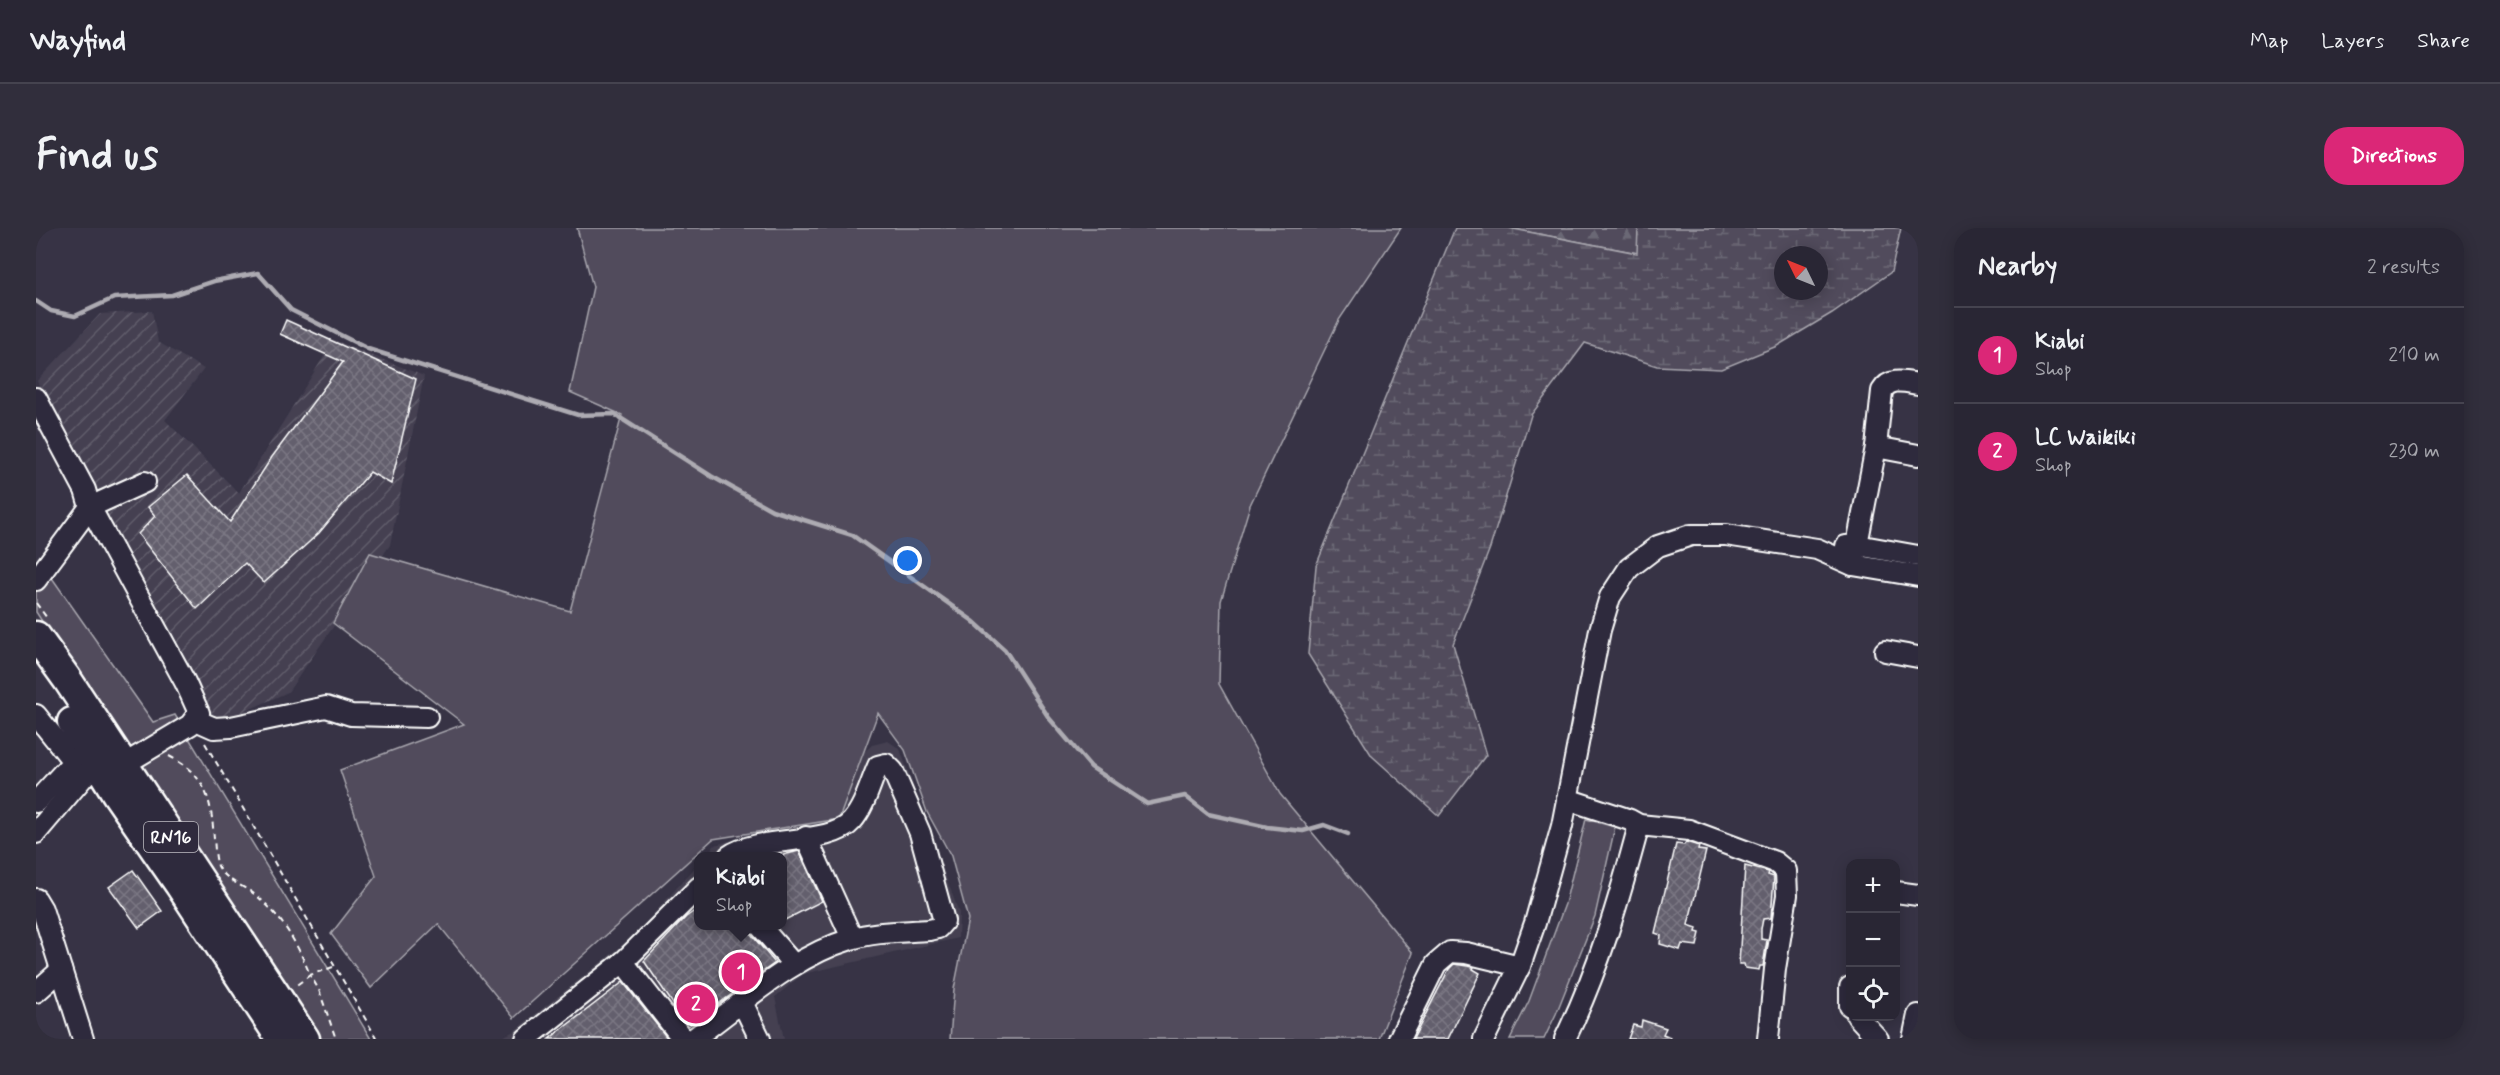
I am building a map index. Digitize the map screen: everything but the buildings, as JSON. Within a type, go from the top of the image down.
[{"type":"highway","name":"RN16","points":[[36,636],[67,679],[93,761],[305,1039]]},
{"type":"highway","name":"RN16","points":[[36,668],[93,761],[179,884],[281,1039]]},
{"type":"street","points":[[1855,555],[1876,447],[1884,387],[1892,382],[1918,384]]},
{"type":"street","points":[[36,398],[85,490],[90,507],[200,709],[194,721],[153,746],[93,761],[36,802]]},
{"type":"street","points":[[1876,447],[1918,455]]},
{"type":"street","points":[[36,580],[90,507],[145,482]]},
{"type":"street","points":[[1484,1039],[1520,966],[1551,870],[1600,630],[1610,597],[1629,568],[1658,546],[1690,535],[1726,535],[1855,555],[1918,556]]},
{"type":"street","points":[[1855,555],[1918,576]]},
{"type":"street","points":[[1885,651],[1918,657]]},
{"type":"street","points":[[194,721],[214,728],[231,728],[326,707],[351,715],[427,717]]},
{"type":"street","points":[[36,715],[93,761]]},
{"type":"street","points":[[36,833],[93,761]]},
{"type":"street","points":[[693,1039],[714,1033],[742,1002],[794,965],[852,938],[929,930],[938,928],[944,921],[920,833],[893,771],[886,764],[878,766],[857,815],[850,824],[840,830],[754,845],[738,852]]},
{"type":"street","points":[[1567,800],[1639,825],[1689,830],[1775,862],[1786,871],[1787,896],[1775,969],[1768,1039]]},
{"type":"street","points":[[1565,1039],[1600,962],[1614,920],[1639,825]]},
{"type":"street","points":[[806,837],[852,938]]},
{"type":"street","points":[[526,1039],[623,962],[694,892]]},
{"type":"street","points":[[1900,893],[1918,895]]},
{"type":"street","points":[[36,899],[42,909],[83,1039]]},
{"type":"street","points":[[763,930],[794,965]]},
{"type":"street","points":[[1399,1039],[1436,964],[1450,952],[1466,953],[1520,966]]},
{"type":"street","points":[[623,962],[683,1039]]},
{"type":"street","points":[[36,992],[61,970]]},
{"type":"street","points":[[742,1002],[760,1039]]},
{"type":"street","points":[[1913,1039],[1918,1015]]},
{"type":"street","points":[[1861,1021],[1878,1039]]},
{"type":"path","points":[[194,721],[377,1039]]},
{"type":"path","points":[[153,746],[158,754],[167,755],[187,765],[203,783],[212,810],[218,864],[236,885],[249,891],[276,915],[301,951],[310,975],[319,990],[336,1039]]},
{"type":"path","points":[[291,989],[310,975],[333,966]]},
{"type":"shaded area","points":[[152,311],[158,342],[204,369],[165,420],[239,493],[334,340],[424,376],[390,545],[288,692],[217,724],[101,515],[37,381],[100,314]]},
{"type":"shaded area","points":[[888,741],[900,749],[959,913],[958,938],[803,974],[775,997],[784,1039],[499,1039],[514,1031],[633,937],[694,869],[694,930],[787,930],[787,852],[709,852],[715,845],[834,812],[857,758],[872,745]]},
{"type":"green space","points":[[577,228],[1401,228],[1339,320],[1250,505],[1221,601],[1219,684],[1280,794],[1413,953],[1379,1039],[950,1039],[954,989],[968,919],[951,856],[927,812],[905,750],[878,713],[839,819],[713,839],[699,852],[694,852],[694,856],[514,1018],[438,924],[371,988],[331,934],[376,876],[340,770],[464,724],[333,623],[370,553],[570,611],[622,415],[570,392],[593,287]]},
{"type":"green space","points":[[1455,228],[1508,228],[1637,253],[1638,228],[1901,228],[1891,272],[1832,313],[1777,346],[1721,369],[1657,366],[1585,343],[1531,415],[1490,548],[1453,644],[1486,755],[1439,816],[1372,756],[1308,654],[1316,566]]},
{"type":"green space","points":[[1508,228],[1638,228],[1638,253]]},
{"type":"green space","points":[[50,575],[153,722],[175,715],[371,1039],[312,1039],[36,612],[36,591]]},
{"type":"green space","points":[[1586,819],[1615,827],[1595,916],[1544,1039],[1510,1039],[1529,1001],[1565,904]]},
{"type":"waterway","points":[[36,301],[51,311],[75,316],[114,298],[172,295],[214,281],[258,273],[291,310],[368,349],[578,415],[614,414],[711,476],[772,510],[852,535],[973,621],[1005,650],[1049,718],[1091,767],[1147,804],[1185,796],[1208,814],[1267,827],[1303,831],[1324,825],[1348,834]]},
{"type":"place","name":"Kiabi","points":[[741,972]]},
{"type":"place","name":"LC Waikiki","points":[[696,1004]]}]
